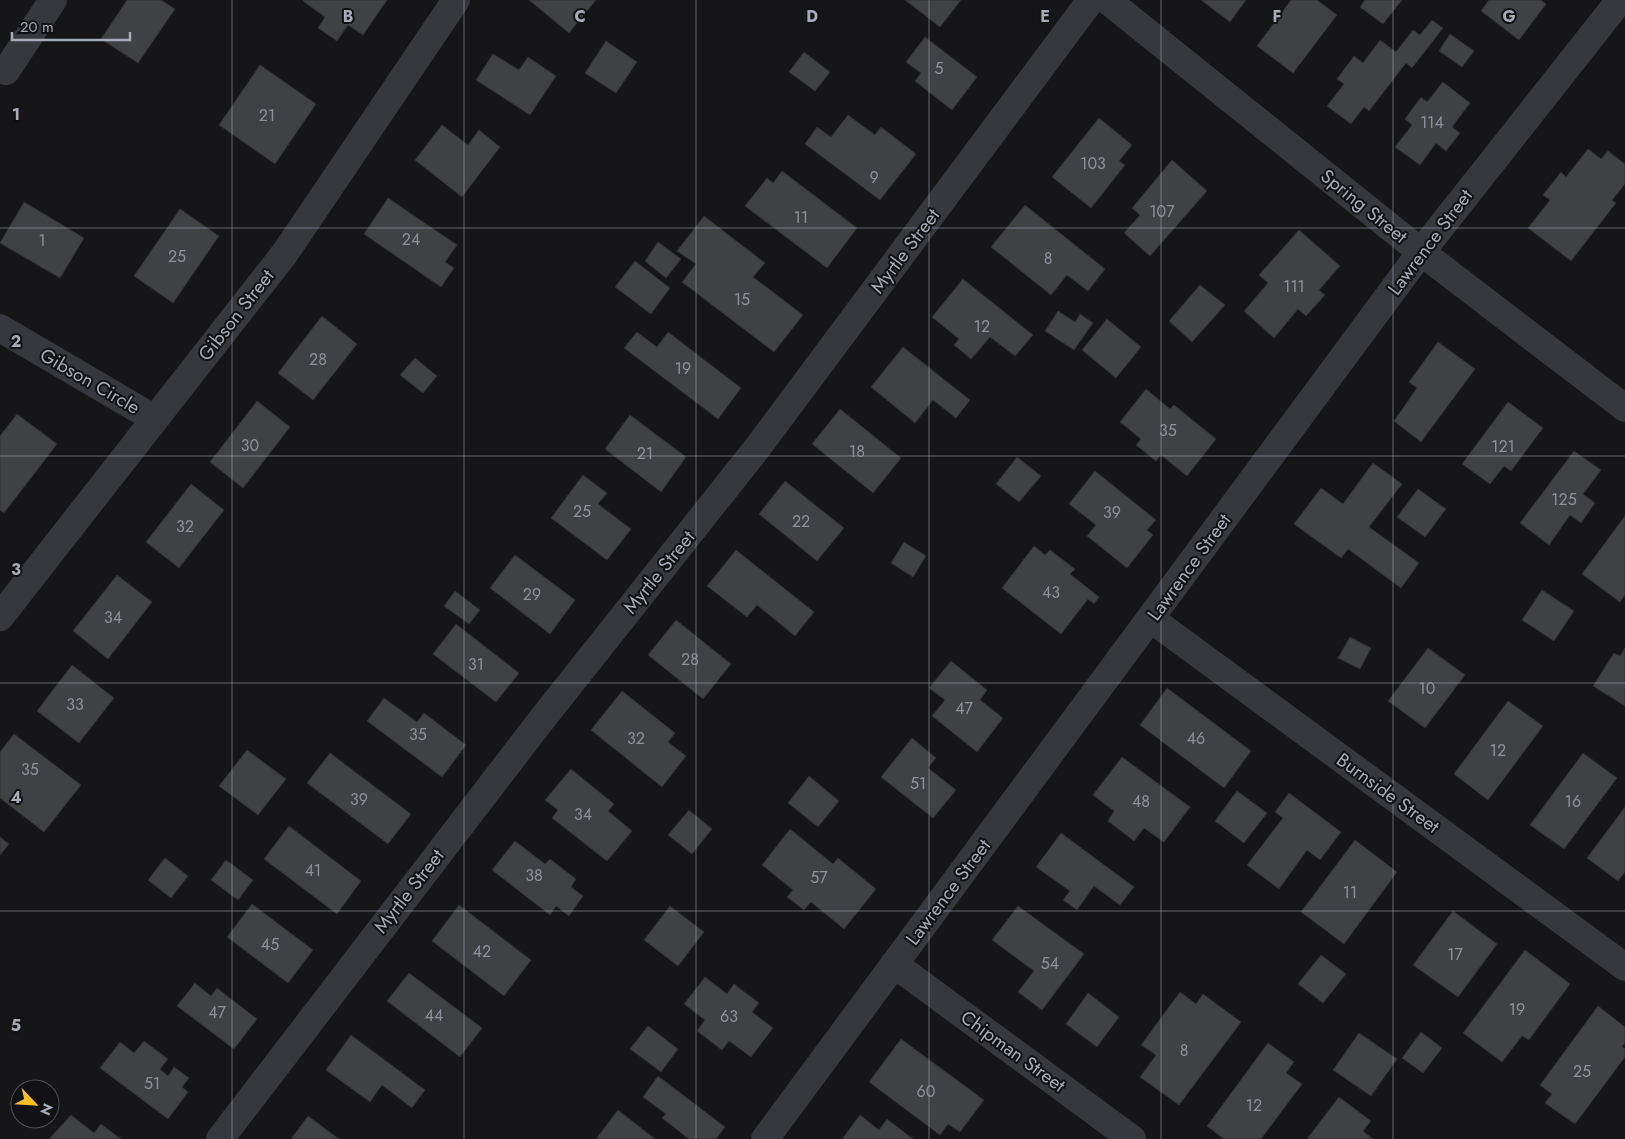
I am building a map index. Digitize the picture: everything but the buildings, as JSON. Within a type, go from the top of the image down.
[{"type":"street","points":[[6,71],[53,0]]},
{"type":"street","name":"Gibson Street","points":[[0,617],[285,253],[456,0]]},
{"type":"street","name":"Myrtle Street","points":[[220,1139],[539,723],[758,447],[1091,0]]},
{"type":"street","name":"Spring Street","points":[[1107,0],[1421,252],[1625,408]]},
{"type":"street","name":"Lawrence Street","points":[[765,1139],[1421,252],[1620,0]]},
{"type":"street","name":"Gibson Circle","points":[[0,328],[155,419]]},
{"type":"street","name":"Burnside Street","points":[[1151,619],[1625,967]]},
{"type":"street","name":"Chipman Street","points":[[894,964],[1132,1139]]}]
